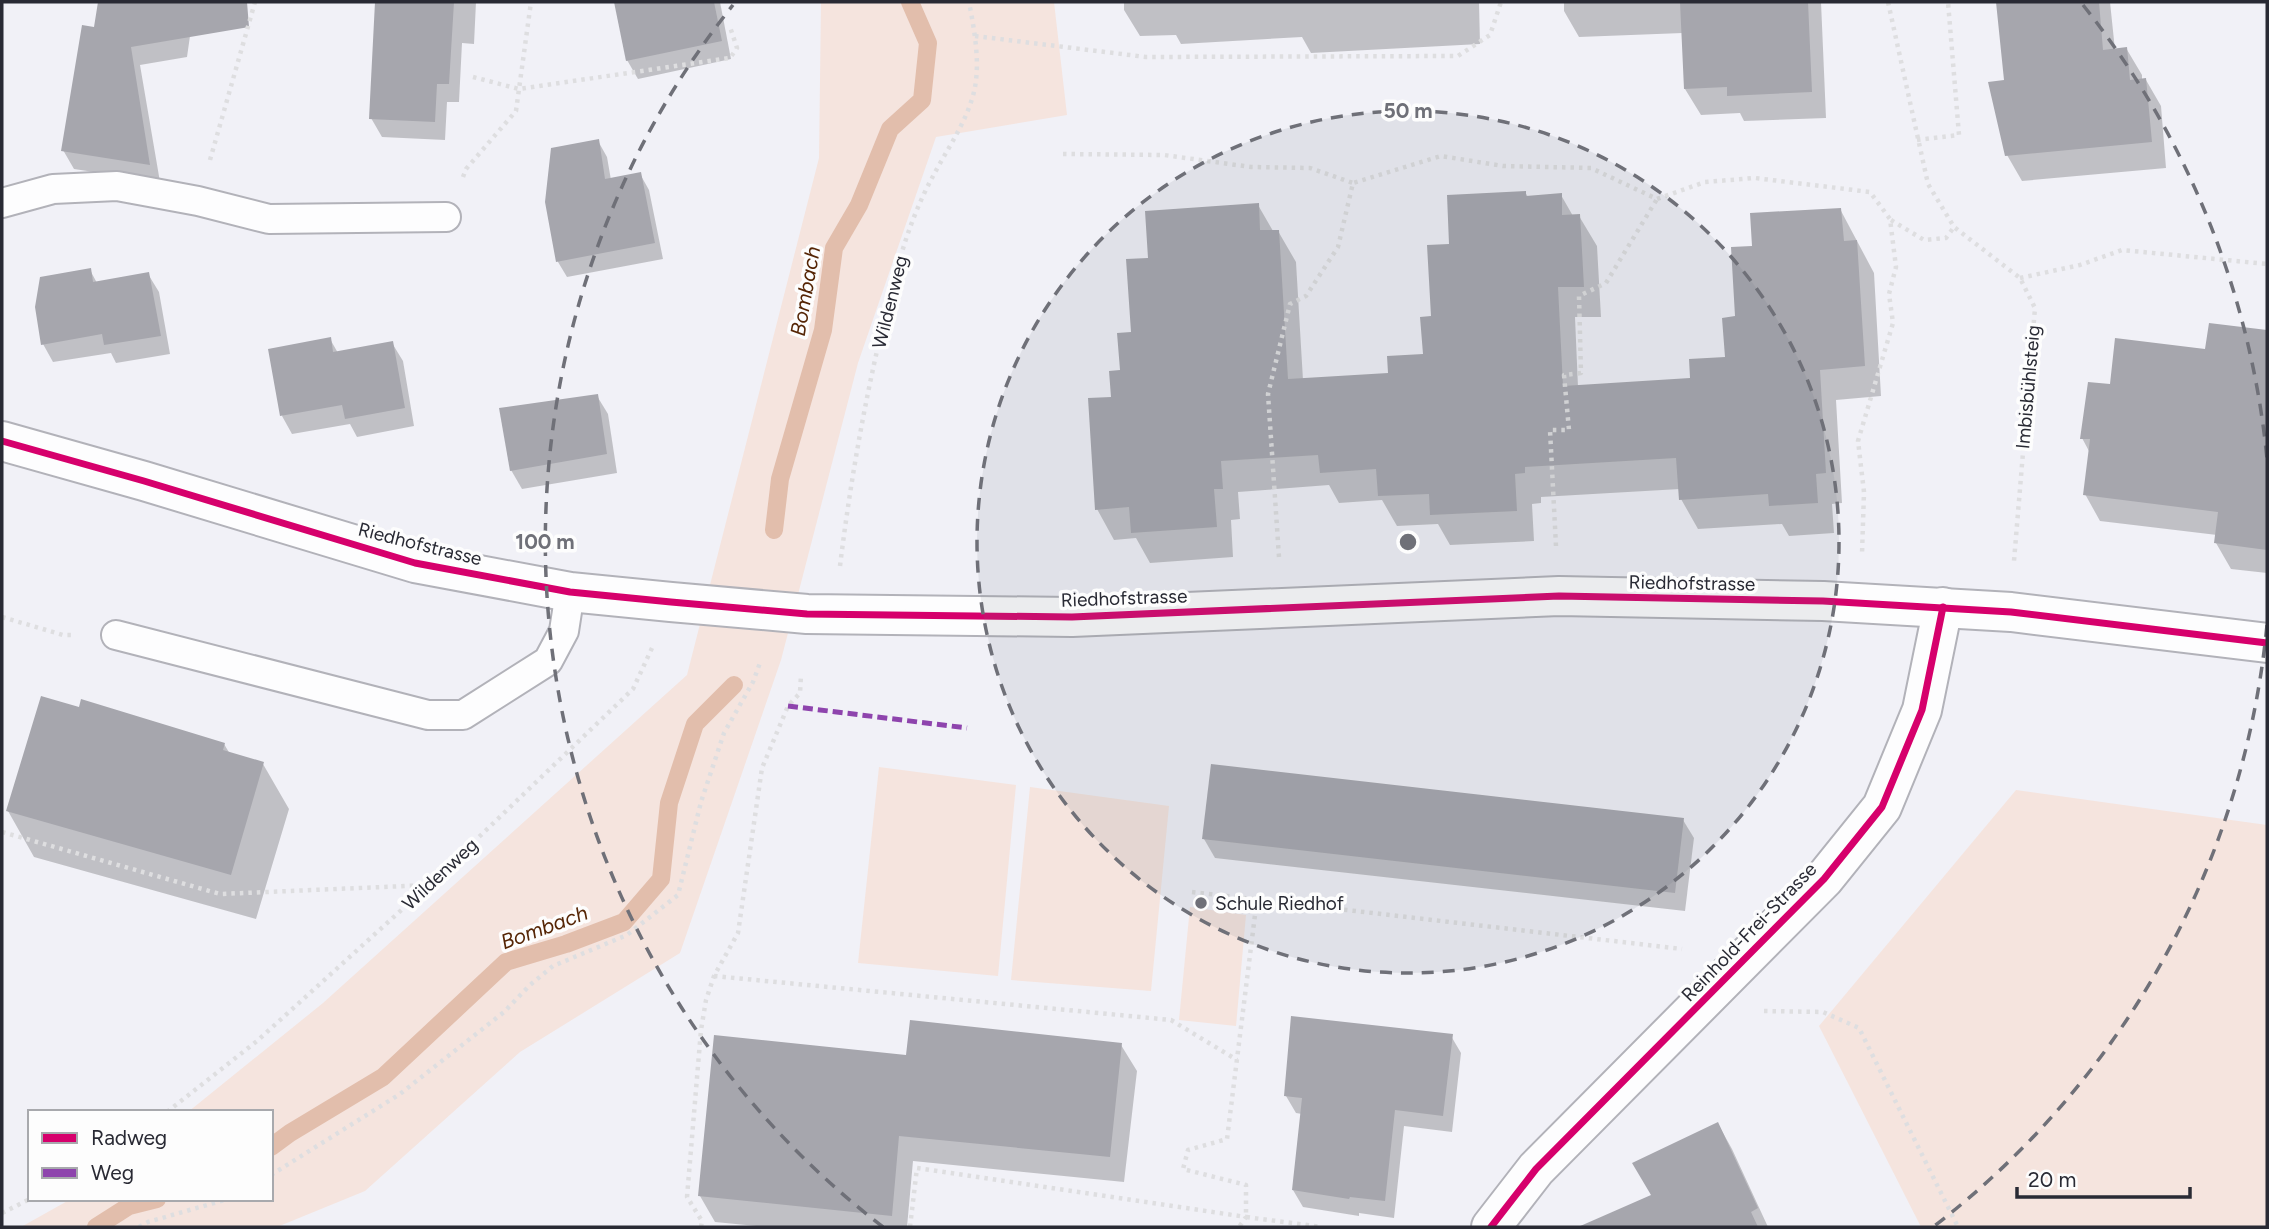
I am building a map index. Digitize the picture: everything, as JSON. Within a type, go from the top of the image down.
[{"type":"street","name":"Riedhofstrasse","points":[[2,441],[415,563],[570,592],[671,602],[837,615],[1072,617],[1559,596],[1836,601],[2011,611],[2267,643]]},
{"type":"street","name":"Reinhold-Frei-Strasse","points":[[1491,1227],[1536,1169],[1824,878],[1882,807],[1922,710],[1943,607]]},
{"type":"lane","points":[[2,203],[52,189],[117,187],[198,201],[269,219],[446,217]]},
{"type":"lane","points":[[116,635],[428,715],[463,715],[548,661],[564,631],[570,592]]},
{"type":"path","points":[[198,201],[255,2]]},
{"type":"path","points":[[446,217],[466,170],[516,111],[531,2]]},
{"type":"path","points":[[975,36],[1146,57],[1458,56],[1490,35],[1501,2]]},
{"type":"path","points":[[1917,140],[1959,135],[1948,2]]},
{"type":"path","points":[[473,77],[519,89],[730,58],[737,48],[730,27]]},
{"type":"path","points":[[1063,153],[1164,155],[1251,167],[1310,168],[1353,183],[1441,156],[1503,166],[1591,168],[1657,200]]},
{"type":"path","points":[[1556,558],[1550,430],[1569,430],[1564,375],[1581,373],[1579,296],[1606,283],[1657,200],[1705,182],[1755,178],[1870,192],[1890,219],[1924,240],[1946,238],[1955,227]]},
{"type":"path","points":[[1279,558],[1268,394],[1290,304],[1306,296],[1338,247],[1353,183]]},
{"type":"path","points":[[1862,559],[1864,492],[1858,441],[1893,323],[1889,294],[1896,267],[1890,219]]},
{"type":"path","points":[[2020,278],[2080,265],[2122,250],[2267,264]]},
{"type":"path","points":[[2,617],[63,635],[116,635]]},
{"type":"path","points":[[273,1174],[400,1094],[504,1012],[553,966],[627,935],[678,895],[701,802],[724,733],[753,682],[762,659]]},
{"type":"path","points":[[701,1227],[702,1221],[687,1197],[706,1000],[714,976],[738,933],[762,768],[788,706],[800,692],[801,675]]},
{"type":"path","points":[[2,832],[220,894],[429,885]]},
{"type":"path","points":[[1192,892],[1682,949]]},
{"type":"path","points":[[1239,1227],[1246,1217],[1247,1185],[1183,1169],[1188,1150],[1227,1139],[1257,899]]},
{"type":"path","points":[[714,976],[1171,1020],[1237,1060]]},
{"type":"path","points":[[1759,1011],[1823,1012],[1860,1028],[1958,1227]]},
{"type":"path","points":[[910,1227],[917,1168],[1322,1227]]},
{"type":"path","points":[[2,1213],[28,1200]]},
{"type":"path","points":[[139,1227],[221,1201]]},
{"type":"shaded area","points":[[821,2],[1054,2],[1067,115],[936,137],[858,363],[781,660],[680,953],[520,1052],[365,1191],[277,1227],[21,1227],[67,1201],[273,1201],[273,1110],[190,1110],[323,1003],[687,675],[819,158]]},
{"type":"shaded area","points":[[879,767],[1016,785],[998,976],[858,963]]},
{"type":"shaded area","points":[[1030,787],[1169,806],[1151,991],[1011,980]]},
{"type":"shaded area","points":[[2016,790],[2267,825],[2267,1227],[1921,1227],[1819,1026]]},
{"type":"shaded area","points":[[1190,907],[1246,915],[1236,1026],[1179,1020]]},
{"type":"building","points":[[98,2],[247,2],[249,27],[131,47],[150,165],[61,151],[82,25],[94,27]]},
{"type":"building","points":[[375,2],[454,2],[449,84],[437,84],[435,122],[369,119]]},
{"type":"building","points":[[614,2],[714,2],[722,41],[626,61]]},
{"type":"building","points":[[1680,2],[1808,2],[1812,92],[1727,96],[1727,87],[1684,89]]},
{"type":"building","points":[[1996,2],[2099,2],[2103,50],[2127,47],[2130,80],[2146,78],[2152,142],[2005,156],[1988,82],[2004,80]]},
{"type":"building","points":[[599,139],[605,179],[641,172],[655,243],[556,262],[545,202],[551,148]]},
{"type":"building","points":[[1526,191],[1526,196],[1562,193],[1562,215],[1580,214],[1584,287],[1558,287],[1563,386],[1690,378],[1689,359],[1725,357],[1722,318],[1735,316],[1731,247],[1752,246],[1750,213],[1841,208],[1844,241],[1857,240],[1865,366],[1820,370],[1826,473],[1816,474],[1818,503],[1769,506],[1768,494],[1679,500],[1676,458],[1525,467],[1525,473],[1515,474],[1517,511],[1430,515],[1429,494],[1378,496],[1376,469],[1320,473],[1318,455],[1221,461],[1223,489],[1214,489],[1217,527],[1131,533],[1129,507],[1095,510],[1088,398],[1111,397],[1109,371],[1120,370],[1117,333],[1131,332],[1126,259],[1148,258],[1145,211],[1259,203],[1260,230],[1279,230],[1288,379],[1388,373],[1387,356],[1423,354],[1420,317],[1431,316],[1427,245],[1449,244],[1447,195]]},
{"type":"building","points":[[91,268],[93,282],[149,272],[161,336],[104,345],[102,334],[41,345],[35,307],[40,277]]},
{"type":"building","points":[[2209,323],[2267,330],[2267,550],[2214,543],[2218,512],[2083,495],[2090,439],[2080,439],[2088,382],[2110,384],[2115,338],[2205,349]]},
{"type":"building","points":[[331,337],[333,352],[393,341],[405,408],[345,419],[342,405],[280,416],[268,349]]},
{"type":"building","points":[[598,394],[607,454],[510,471],[499,408]]},
{"type":"building","points":[[41,696],[79,707],[81,699],[225,743],[223,750],[264,762],[231,875],[6,811]]},
{"type":"building","points":[[1211,764],[1684,818],[1675,893],[1202,839]]},
{"type":"building","points":[[1291,1016],[1453,1034],[1443,1116],[1395,1110],[1385,1201],[1349,1199],[1292,1190],[1302,1098],[1284,1096]]},
{"type":"building","points":[[910,1020],[1122,1043],[1110,1157],[899,1136],[892,1216],[698,1196],[714,1035],[906,1055]]},
{"type":"building","points":[[1718,1122],[1758,1208],[1751,1212],[1758,1227],[1578,1227],[1651,1195],[1632,1163]]},
{"type":"waterway","name":"Bombach","points":[[774,530],[780,479],[823,330],[834,248],[859,205],[890,129],[922,100],[928,43],[910,2]]},
{"type":"waterway","name":"Bombach","points":[[273,1146],[383,1077],[506,962],[566,944],[624,922],[661,879],[669,803],[695,724],[734,685]]},
{"type":"waterway","name":"Bombach","points":[[96,1227],[129,1206],[149,1201]]},
{"type":"marked path","points":[[788,706],[967,728]]},
{"type":"cycle path","points":[[2,441],[415,563],[570,592],[671,602],[807,614],[1072,617],[1559,596],[1823,601],[2011,612],[2267,643]]},
{"type":"cycle path","points":[[1491,1227],[1536,1169],[1824,879],[1882,807],[1922,710],[1943,607]]},
{"type":"place","name":"Schule Riedhof","points":[[1201,903]]}]
